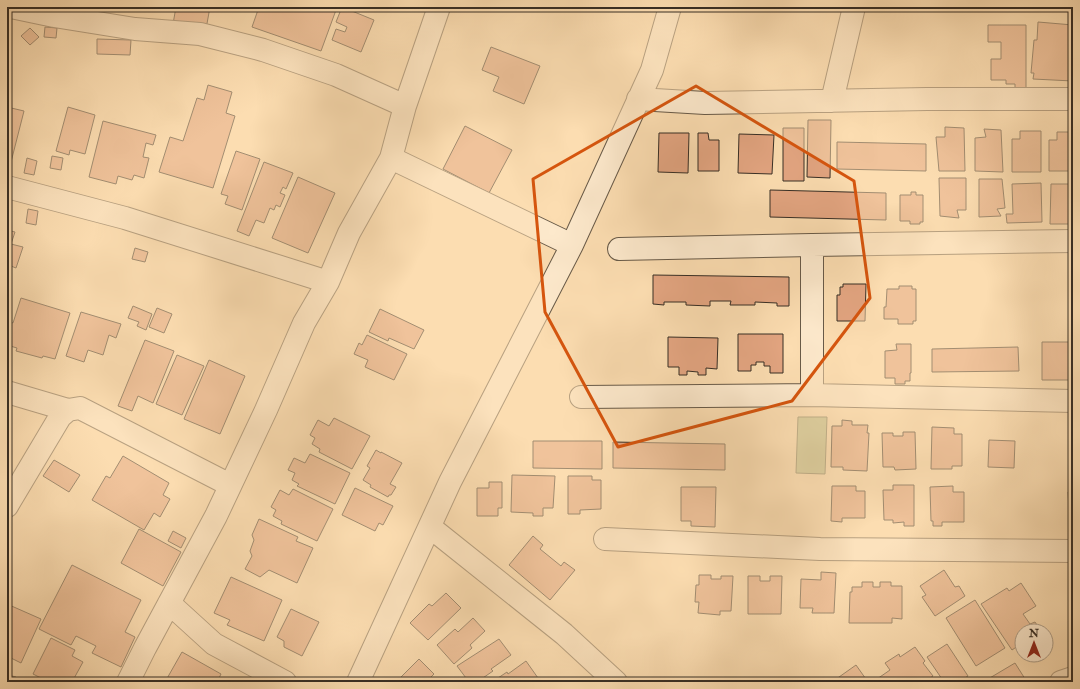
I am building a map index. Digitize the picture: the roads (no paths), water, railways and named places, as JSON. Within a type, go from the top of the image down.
[{"type":"street","points":[[11,7],[55,11],[135,28],[200,34],[263,50],[336,75],[406,106]]},
{"type":"street","points":[[128,682],[216,516],[266,410],[304,323],[328,282],[349,233],[391,158],[406,106],[439,7]]},
{"type":"street","points":[[358,682],[450,482],[572,245],[652,70],[670,7]]},
{"type":"street","points":[[832,101],[854,7]]},
{"type":"street","points":[[638,99],[705,103],[927,98],[1073,100]]},
{"type":"street","points":[[391,158],[572,245]]},
{"type":"street","points":[[7,187],[125,218],[328,282]]},
{"type":"street","points":[[619,249],[1073,241]]},
{"type":"street","points":[[812,245],[812,395]]},
{"type":"street","points":[[7,392],[68,410],[80,408],[230,485]]},
{"type":"street","points":[[581,397],[812,395],[1073,401]]},
{"type":"street","points":[[7,506],[60,417],[68,410]]},
{"type":"street","points":[[430,527],[564,634],[616,682]]},
{"type":"street","points":[[605,539],[820,549],[1073,551]]},
{"type":"street","points":[[170,603],[214,644],[285,682]]},
{"type":"street","points":[[1061,682],[1073,678]]}]
